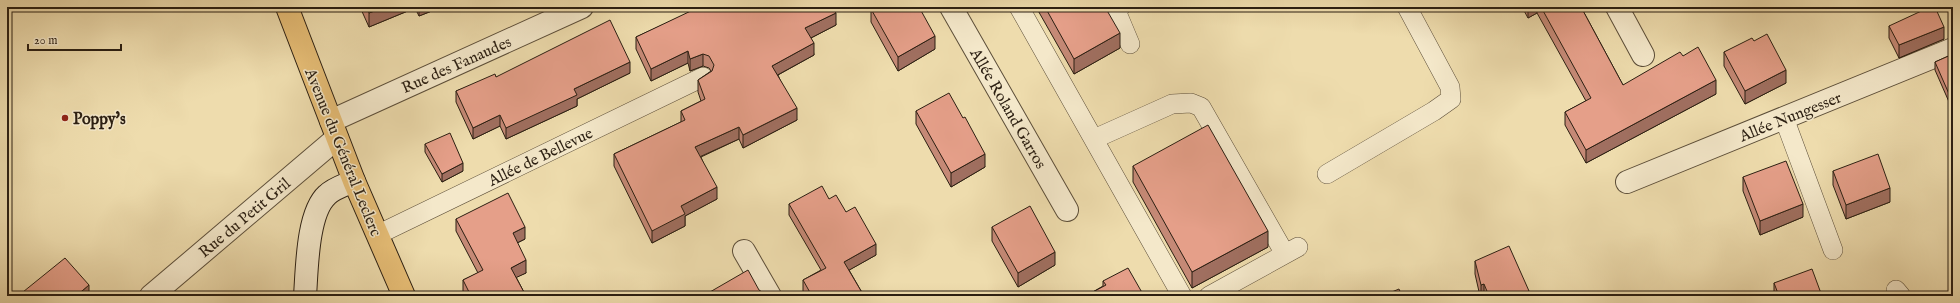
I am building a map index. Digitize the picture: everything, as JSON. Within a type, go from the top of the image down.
[{"type":"main road","name":"Avenue du Général Leclerc","points":[[287,7],[354,181],[404,296]]},
{"type":"street","name":"Rue des Fanaudes","points":[[334,130],[582,7]]},
{"type":"street","name":"Allée Roland Garros","points":[[951,7],[1067,210]]},
{"type":"street","points":[[1617,7],[1642,55]]},
{"type":"street","name":"Allée Nungesser","points":[[1627,182],[1953,49]]},
{"type":"street","name":"Rue du Petit Gril","points":[[151,296],[334,130]]},
{"type":"street","points":[[305,296],[312,228],[319,206],[327,194],[354,181]]},
{"type":"street","points":[[744,251],[770,296]]},
{"type":"lane","points":[[1020,7],[1182,296]]},
{"type":"lane","points":[[1120,7],[1118,13],[1130,44]]},
{"type":"lane","points":[[1327,174],[1434,111],[1451,99],[1450,87],[1407,7]]},
{"type":"lane","name":"Allée de Bellevue","points":[[377,235],[703,77]]},
{"type":"lane","points":[[1094,139],[1172,104],[1191,103],[1201,107],[1292,251],[1209,296]]},
{"type":"lane","points":[[1784,118],[1833,250]]},
{"type":"building","points":[[366,7],[385,7],[369,13]]},
{"type":"building","points":[[694,7],[832,7],[836,13],[805,28],[814,43],[772,66],[797,108],[743,135],[739,127],[695,147],[717,187],[681,206],[685,214],[652,231],[614,154],[685,120],[681,111],[705,99],[698,80],[712,71],[714,65],[709,56],[703,54],[690,59],[688,51],[651,69],[636,37],[695,9]]},
{"type":"building","points":[[874,7],[919,7],[935,36],[898,57],[871,9]]},
{"type":"building","points":[[1045,7],[1105,7],[1120,33],[1074,59]]},
{"type":"building","points":[[1541,7],[1581,7],[1623,85],[1680,52],[1683,56],[1698,47],[1716,80],[1586,150],[1565,112],[1591,98]]},
{"type":"building","points":[[1930,7],[1935,7],[1944,27],[1899,45],[1889,26]]},
{"type":"building","points":[[610,20],[630,62],[574,89],[577,95],[506,128],[500,115],[473,128],[456,91],[495,74],[496,77]]},
{"type":"building","points":[[1767,34],[1786,70],[1745,91],[1724,52],[1752,38],[1754,41]]},
{"type":"building","points":[[1953,54],[1953,103],[1935,62]]},
{"type":"building","points":[[949,93],[963,118],[965,117],[985,154],[951,173],[916,111]]},
{"type":"building","points":[[1208,125],[1268,231],[1192,272],[1133,166]]},
{"type":"building","points":[[450,133],[463,163],[442,174],[425,144]]},
{"type":"building","points":[[1878,154],[1890,188],[1846,205],[1833,171]]},
{"type":"building","points":[[1786,161],[1803,204],[1760,221],[1743,177]]},
{"type":"building","points":[[822,186],[829,199],[836,195],[846,212],[855,207],[876,244],[844,262],[864,296],[812,296],[803,280],[826,268],[789,204]]},
{"type":"building","points":[[508,193],[525,227],[513,233],[526,260],[511,268],[526,296],[471,296],[463,280],[483,270],[456,219]]},
{"type":"building","points":[[1030,206],[1055,252],[1018,273],[992,227]]},
{"type":"building","points":[[1509,246],[1529,291],[1518,296],[1489,296],[1484,284],[1481,285],[1475,261]]},
{"type":"building","points":[[65,258],[89,285],[76,296],[18,296]]},
{"type":"building","points":[[1128,268],[1144,296],[1093,296],[1091,293],[1106,285],[1103,281]]},
{"type":"building","points":[[1812,269],[1822,296],[1779,296],[1774,283]]},
{"type":"building","points":[[748,270],[759,290],[768,296],[703,296]]},
{"type":"building","points":[[1399,289],[1402,296],[1382,296]]},
{"type":"place","name":"Poppy's","points":[[65,118]]}]
